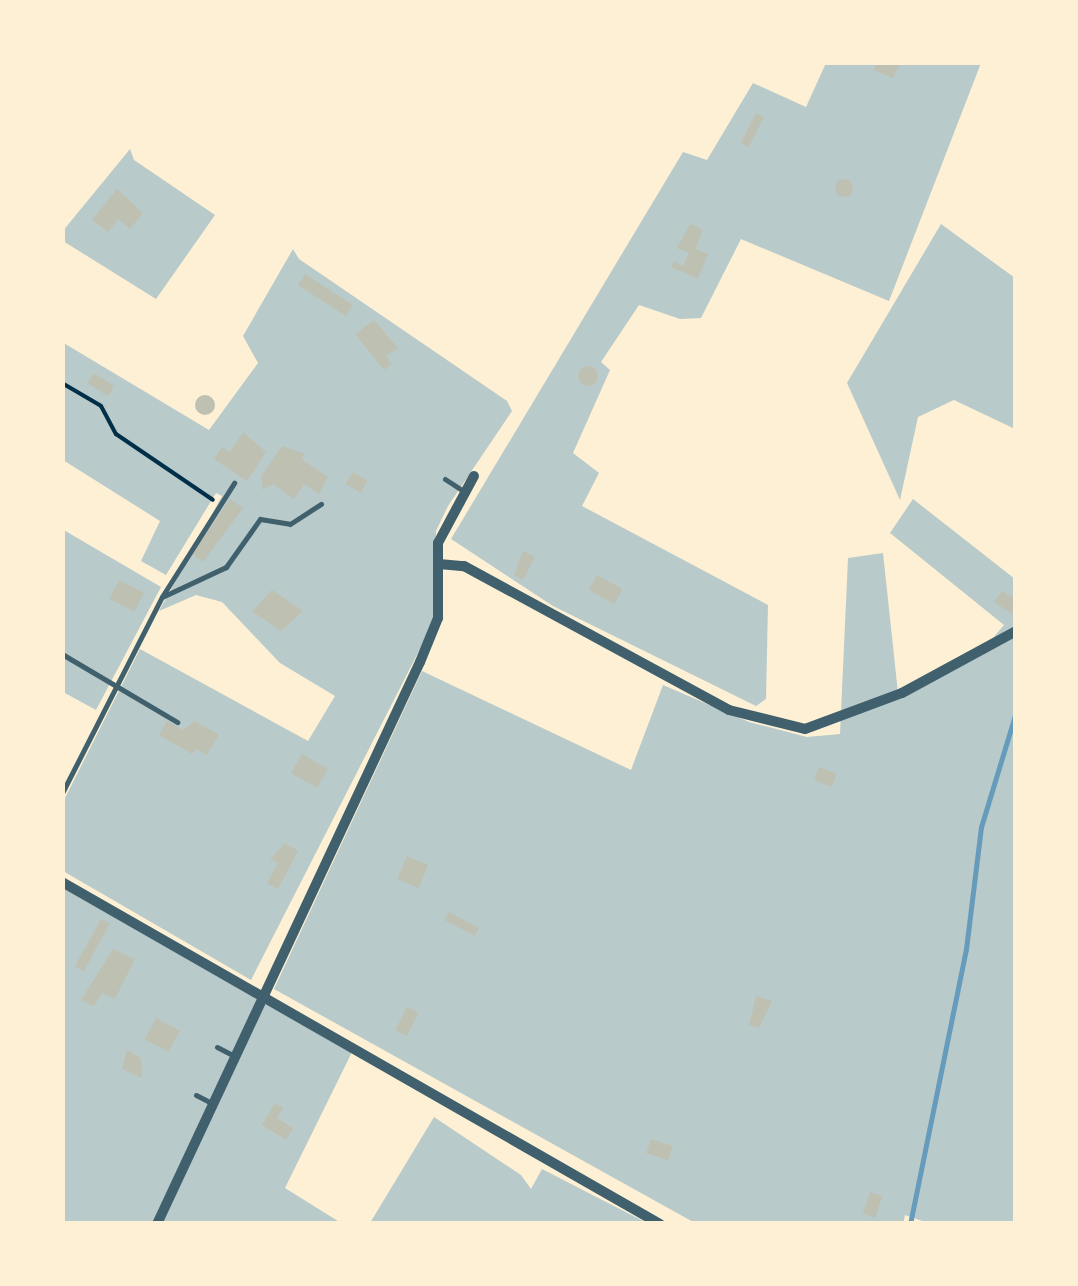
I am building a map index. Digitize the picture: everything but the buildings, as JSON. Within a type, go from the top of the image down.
[{"type":"street","points":[[156,1224],[176,1191],[258,998],[420,662],[438,618],[438,544],[474,476]]},
{"type":"street","points":[[438,564],[464,566],[729,710],[804,729],[902,693],[1016,631]]},
{"type":"street","points":[[62,882],[258,998],[660,1224]]},
{"type":"lane","points":[[445,479],[464,492]]},
{"type":"lane","points":[[62,792],[162,597],[234,483]]},
{"type":"lane","points":[[162,597],[226,567],[260,519],[290,524],[321,504]]},
{"type":"lane","points":[[62,654],[176,722]]},
{"type":"lane","points":[[216,1047],[234,1055]]},
{"type":"lane","points":[[196,1094],[217,1098]]},
{"type":"path","points":[[62,383],[101,406],[116,434],[218,503]]},
{"type":"shaded area","points":[[826,63],[981,63],[889,301],[741,239],[701,318],[680,319],[639,305],[601,362],[610,370],[573,453],[599,473],[582,506],[768,605],[766,699],[756,706],[553,606],[451,539],[683,152],[707,160],[753,83],[806,107]]},
{"type":"shaded area","points":[[130,149],[134,160],[215,215],[156,299],[63,241],[62,232]]},
{"type":"shaded area","points":[[941,224],[1015,278],[1015,429],[954,400],[918,417],[900,500],[847,383]]},
{"type":"shaded area","points":[[293,249],[299,259],[507,401],[512,411],[448,506],[436,531],[434,615],[424,641],[251,980],[63,871],[63,802],[140,649],[308,741],[335,696],[280,663],[222,602],[196,595],[159,611],[222,496],[216,493],[166,575],[141,561],[160,521],[63,460],[62,342],[209,430],[258,363],[243,336]]},
{"type":"shaded area","points":[[913,499],[1015,579],[1015,1223],[928,1223],[905,1215],[903,1224],[695,1223],[274,989],[422,671],[631,770],[663,685],[749,722],[807,737],[840,734],[848,558],[883,553],[898,693],[993,638],[1004,625],[890,533]]},
{"type":"shaded area","points":[[62,529],[161,587],[96,710],[63,692]]},
{"type":"shaded area","points":[[62,882],[354,1048],[285,1188],[341,1223],[63,1223]]},
{"type":"shaded area","points":[[434,1117],[521,1175],[531,1189],[542,1169],[647,1223],[370,1223]]},
{"type":"waterway","points":[[910,1224],[966,949],[981,827],[1016,712]]}]
